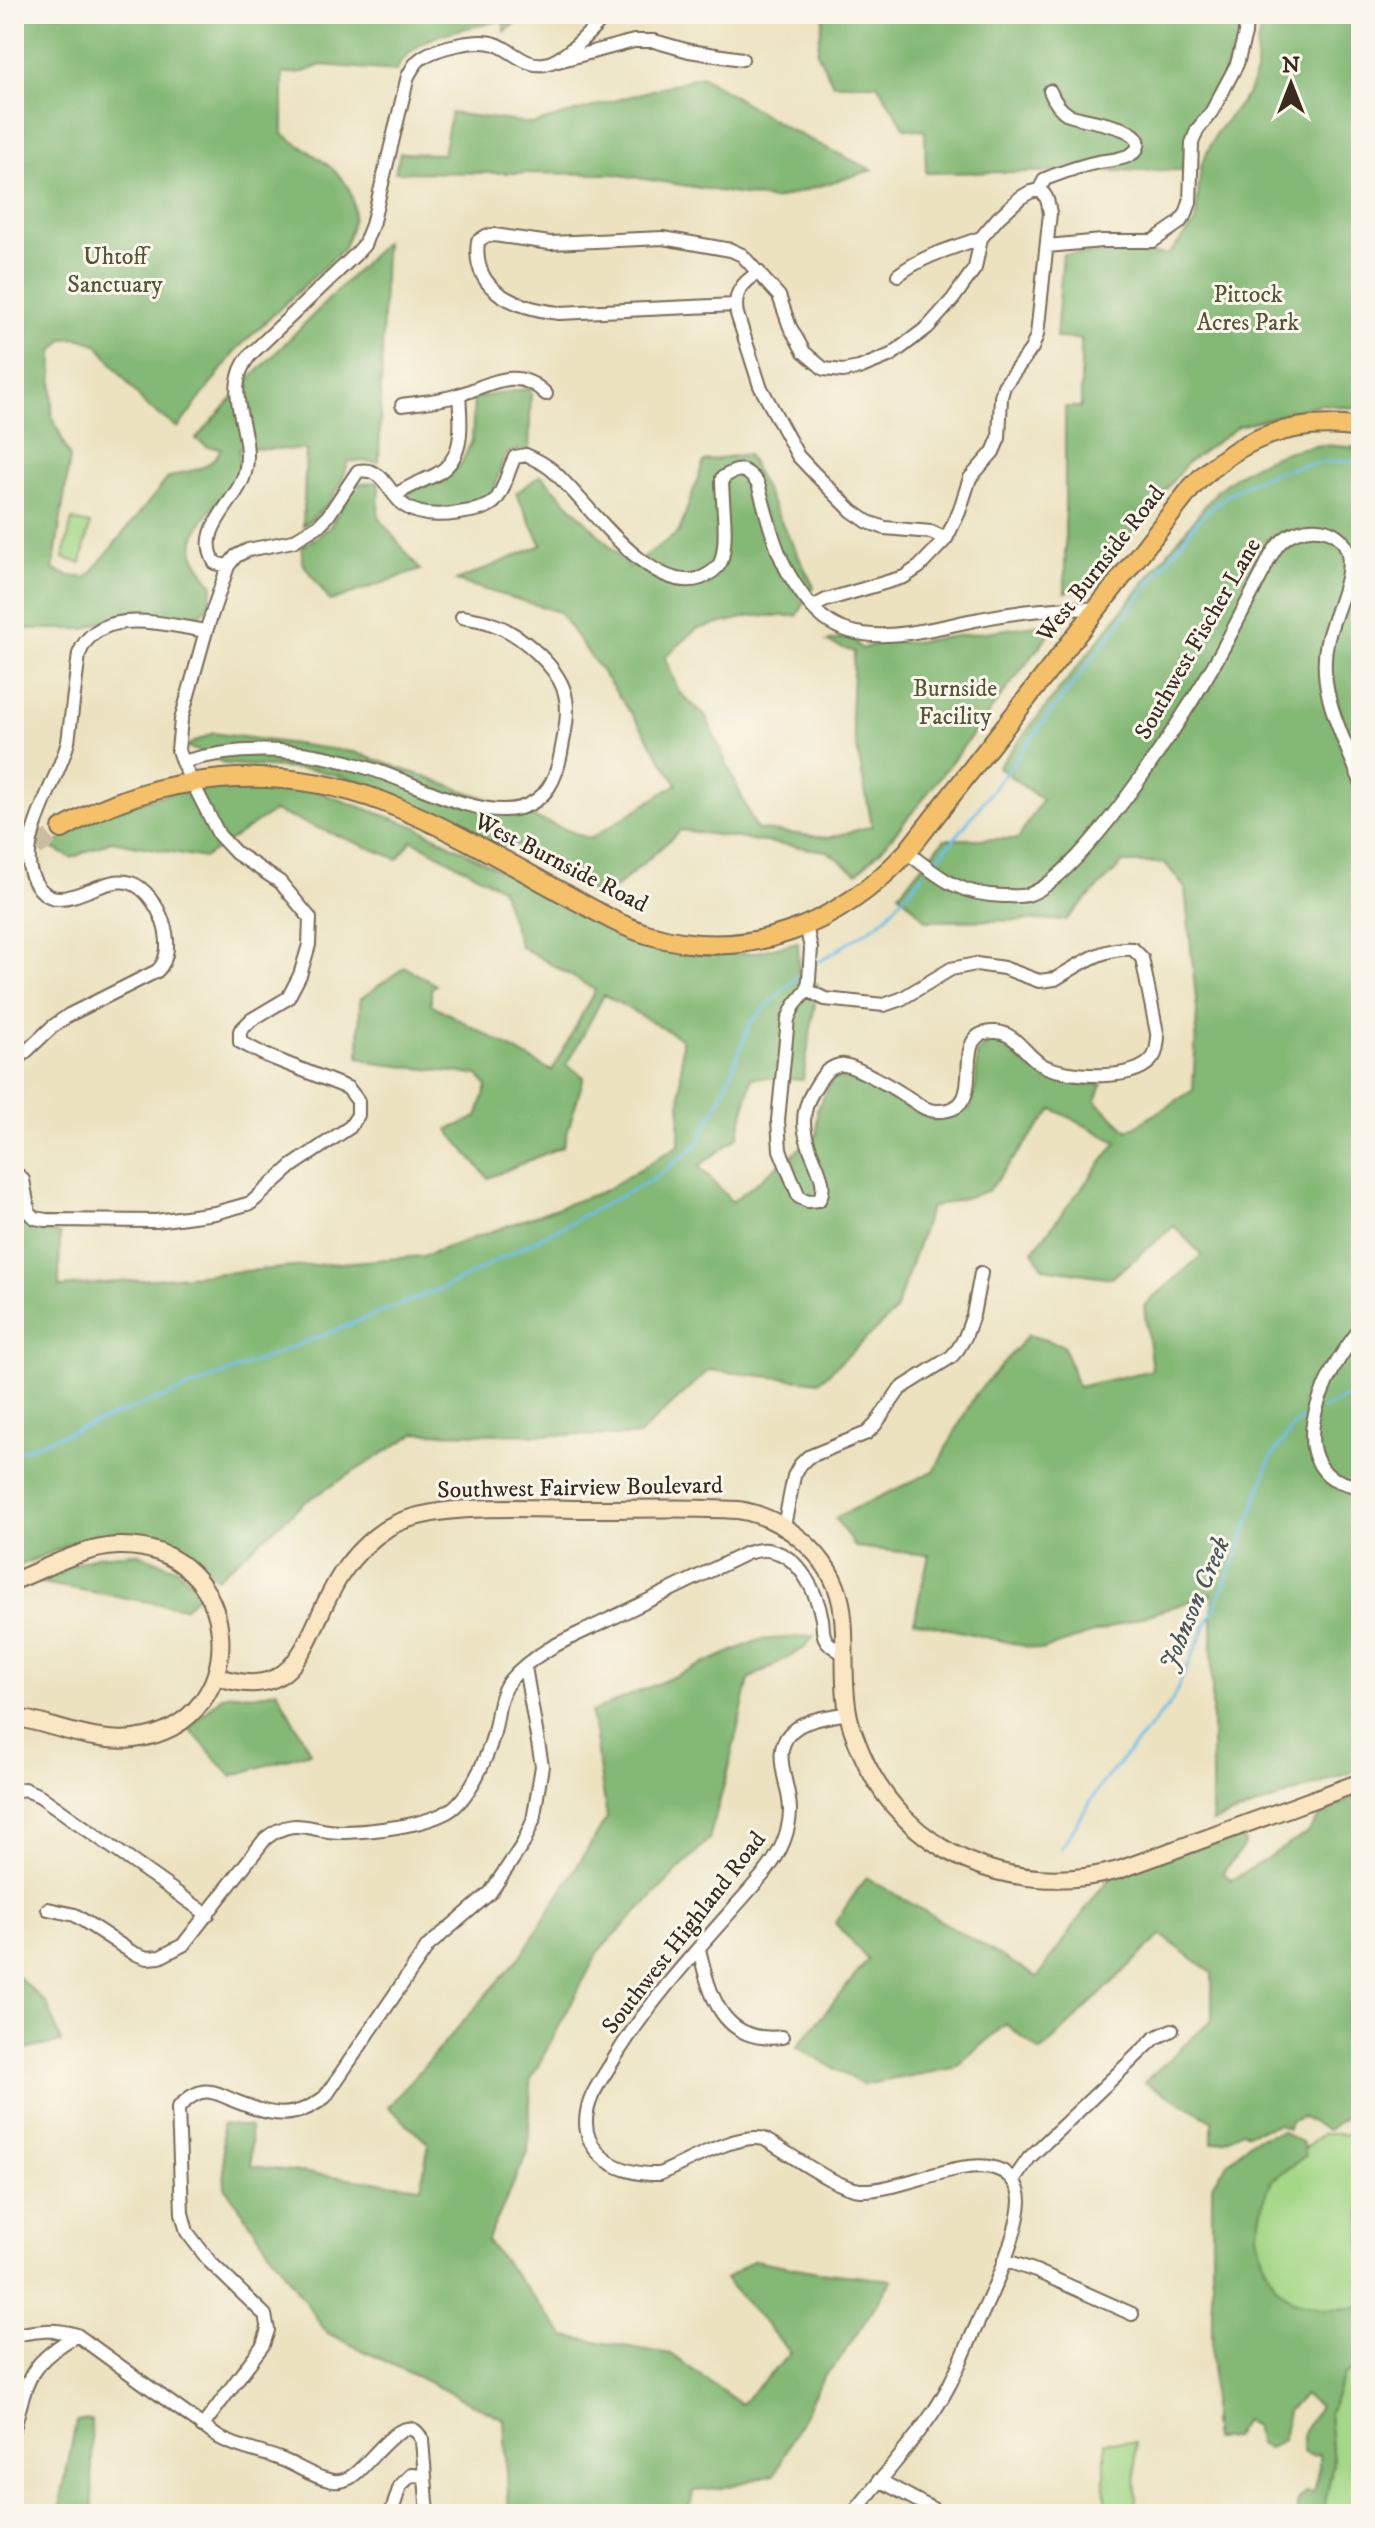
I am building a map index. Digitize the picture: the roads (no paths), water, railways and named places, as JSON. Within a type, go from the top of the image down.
[{"type":"main road","name":"West Burnside Road","points":[[62,829],[128,797],[192,781],[274,779],[322,785],[363,795],[407,812],[620,923],[666,939],[698,944],[767,939],[806,926],[838,910],[874,885],[907,852],[1192,487],[1223,458],[1248,442],[1284,430],[1320,425],[1361,428]]},
{"type":"street","points":[[556,61],[608,14]]},
{"type":"street","points":[[1047,246],[1102,241],[1153,241],[1179,223],[1190,202],[1192,143],[1237,64],[1245,34],[1246,14]]},
{"type":"street","points":[[228,566],[215,563],[209,551],[208,538],[246,469],[246,442],[236,391],[242,365],[335,277],[364,245],[372,225],[413,66],[434,52],[484,41],[500,45],[532,64],[634,41],[654,41],[689,51],[742,59]]},
{"type":"street","points":[[735,305],[559,313],[533,310],[501,297],[489,284],[480,264],[478,241],[494,235],[550,243],[663,238],[731,250],[742,255],[779,296],[790,327],[804,352],[817,365],[843,371],[859,368],[891,355],[928,327],[975,268],[981,238],[1020,198],[1039,190],[1045,179],[1134,152],[1138,139],[1133,132],[1084,120],[1061,110],[1050,91]]},
{"type":"street","points":[[813,607],[826,600],[904,577],[919,567],[946,539],[970,478],[993,452],[999,438],[1004,386],[1032,348],[1037,335],[1050,213],[1048,200],[1039,190]]},
{"type":"street","points":[[898,275],[922,260],[981,238]]},
{"type":"street","points":[[759,272],[743,282],[735,305],[760,386],[798,456],[835,495],[868,522],[885,528],[931,532],[946,539]]},
{"type":"street","points":[[402,405],[459,395],[495,380],[514,379],[539,387],[546,394]]},
{"type":"street","points":[[396,495],[410,485],[439,473],[456,454],[461,435],[459,395]]},
{"type":"street","points":[[14,1171],[23,1180],[29,1213],[35,1218],[156,1221],[215,1213],[251,1203],[292,1166],[350,1127],[358,1115],[358,1101],[348,1088],[240,1042],[240,1031],[251,1020],[288,998],[300,975],[309,945],[310,918],[280,882],[236,853],[219,835],[178,750],[181,720],[228,566],[236,556],[248,550],[293,541],[318,526],[358,471],[373,471],[402,505],[417,512],[440,516],[477,510],[492,504],[515,457],[526,455],[553,471],[617,541],[649,565],[670,577],[693,580],[709,575],[721,562],[724,542],[722,478],[733,470],[745,471],[758,484],[789,575],[813,607],[834,625],[884,635],[904,635],[1027,610],[1096,609]]},
{"type":"street","name":"Southwest Fischer Lane","points":[[907,852],[952,886],[991,896],[1026,895],[1059,876],[1110,816],[1174,730],[1225,644],[1274,550],[1290,535],[1304,530],[1319,529],[1336,534],[1350,558],[1326,643],[1324,670],[1329,699],[1361,782]]},
{"type":"street","points":[[182,762],[212,753],[276,750],[303,753],[377,771],[478,808],[508,811],[533,803],[542,797],[558,768],[568,713],[561,681],[526,642],[494,624],[462,617]]},
{"type":"street","points":[[14,1063],[69,1015],[157,971],[168,951],[160,915],[133,883],[118,882],[72,898],[49,896],[33,880],[28,864],[39,814],[65,755],[83,643],[98,629],[118,622],[206,631]]},
{"type":"street","points":[[806,926],[811,948],[807,990],[794,1006],[786,1028],[778,1138],[783,1161],[799,1197],[808,1201],[819,1200],[824,1192],[804,1135],[806,1106],[817,1084],[834,1067],[843,1065],[853,1068],[916,1103],[938,1111],[960,1103],[966,1096],[969,1047],[974,1039],[984,1033],[993,1031],[1013,1037],[1033,1060],[1066,1073],[1081,1075],[1136,1070],[1154,1056],[1157,1047],[1146,973],[1142,958],[1133,949],[1120,948],[1103,953],[1055,979],[1039,981],[990,965],[951,969],[901,999],[884,1005],[825,999],[807,990]]},
{"type":"street","points":[[784,1526],[794,1476],[808,1457],[867,1433],[900,1389],[951,1357],[958,1349],[973,1315],[981,1273]]},
{"type":"street","points":[[1361,1328],[1338,1358],[1323,1387],[1313,1437],[1316,1458],[1327,1474],[1361,1488]]},
{"type":"street","name":"Southwest Fairview Boulevard","points":[[216,1676],[243,1684],[271,1681],[284,1674],[298,1658],[328,1597],[352,1558],[380,1533],[417,1515],[497,1509],[724,1509],[752,1512],[784,1526],[809,1548],[832,1580],[841,1603],[848,1713],[856,1739],[877,1783],[895,1807],[917,1829],[964,1860],[1036,1879],[1087,1878],[1119,1870],[1361,1782]]},
{"type":"street","points":[[14,1581],[94,1549],[131,1547],[164,1556],[183,1566],[199,1581],[214,1606],[222,1642],[216,1676],[197,1706],[162,1732],[125,1740],[97,1738],[14,1717]]},
{"type":"street","points":[[48,1909],[75,1915],[133,1953],[147,1958],[160,1957],[183,1945],[265,1839],[278,1828],[290,1825],[345,1832],[421,1822],[449,1811],[467,1792],[483,1764],[503,1690],[513,1676],[550,1649],[747,1553],[768,1549],[798,1567],[814,1594],[824,1636],[828,1643],[844,1654]]},
{"type":"street","points":[[202,2427],[263,2345],[268,2330],[265,2315],[210,2262],[187,2232],[182,2213],[178,2108],[187,2099],[210,2091],[267,2114],[288,2115],[313,2106],[325,2097],[428,1946],[490,1893],[523,1844],[539,1796],[542,1766],[525,1667]]},
{"type":"street","name":"Southwest Highland Road","points":[[848,1713],[809,1721],[788,1736],[780,1760],[790,1811],[781,1849],[767,1870],[632,2030],[592,2096],[586,2119],[588,2135],[608,2164],[634,2172],[659,2174],[737,2139],[753,2136],[767,2140],[840,2184],[857,2190],[897,2186],[977,2166],[993,2167],[1007,2173],[1013,2181]]},
{"type":"street","points":[[14,1791],[24,1789],[40,1796],[208,1915]]},
{"type":"street","points":[[699,1949],[706,1982],[730,2025],[751,2036],[782,2037]]},
{"type":"street","points":[[853,2514],[933,2413],[955,2375],[990,2299],[1004,2260],[1020,2198],[1013,2181],[1029,2158],[1155,2038],[1172,2030]]},
{"type":"street","points":[[1004,2260],[1132,2314]]},
{"type":"street","points":[[14,2335],[46,2330],[77,2335],[202,2427],[239,2448],[282,2459],[320,2478],[338,2481],[359,2474],[397,2431],[406,2428],[416,2431],[422,2440],[428,2514]]},
{"type":"street","points":[[14,2428],[24,2390],[40,2361],[50,2351],[77,2335]]},
{"type":"street","points":[[391,2514],[400,2486],[411,2475],[425,2476]]},
{"type":"street","points":[[879,2480],[942,2514]]},
{"type":"waterway","points":[[931,866],[1199,519],[1228,495],[1274,473],[1310,464],[1361,463]]},
{"type":"waterway","points":[[819,962],[882,921],[923,875]]},
{"type":"waterway","points":[[14,1453],[450,1285],[654,1179],[697,1145],[727,1084],[750,1023],[804,970]]},
{"type":"waterway","name":"Johnson Creek","points":[[1322,1409],[1352,1394],[1361,1384]]},
{"type":"waterway","name":"Johnson Creek","points":[[1061,1848],[1103,1782],[1171,1703],[1236,1559],[1270,1459],[1297,1422],[1312,1415]]},
{"type":"tunnel","points":[[14,863],[62,829]]},
{"type":"park label","name":"Uhtoff Sanctuary","points":[[115,271]]},
{"type":"park label","name":"Pittock Acres Park","points":[[1248,309]]},
{"type":"park label","name":"Burnside Facility","points":[[955,703]]}]
